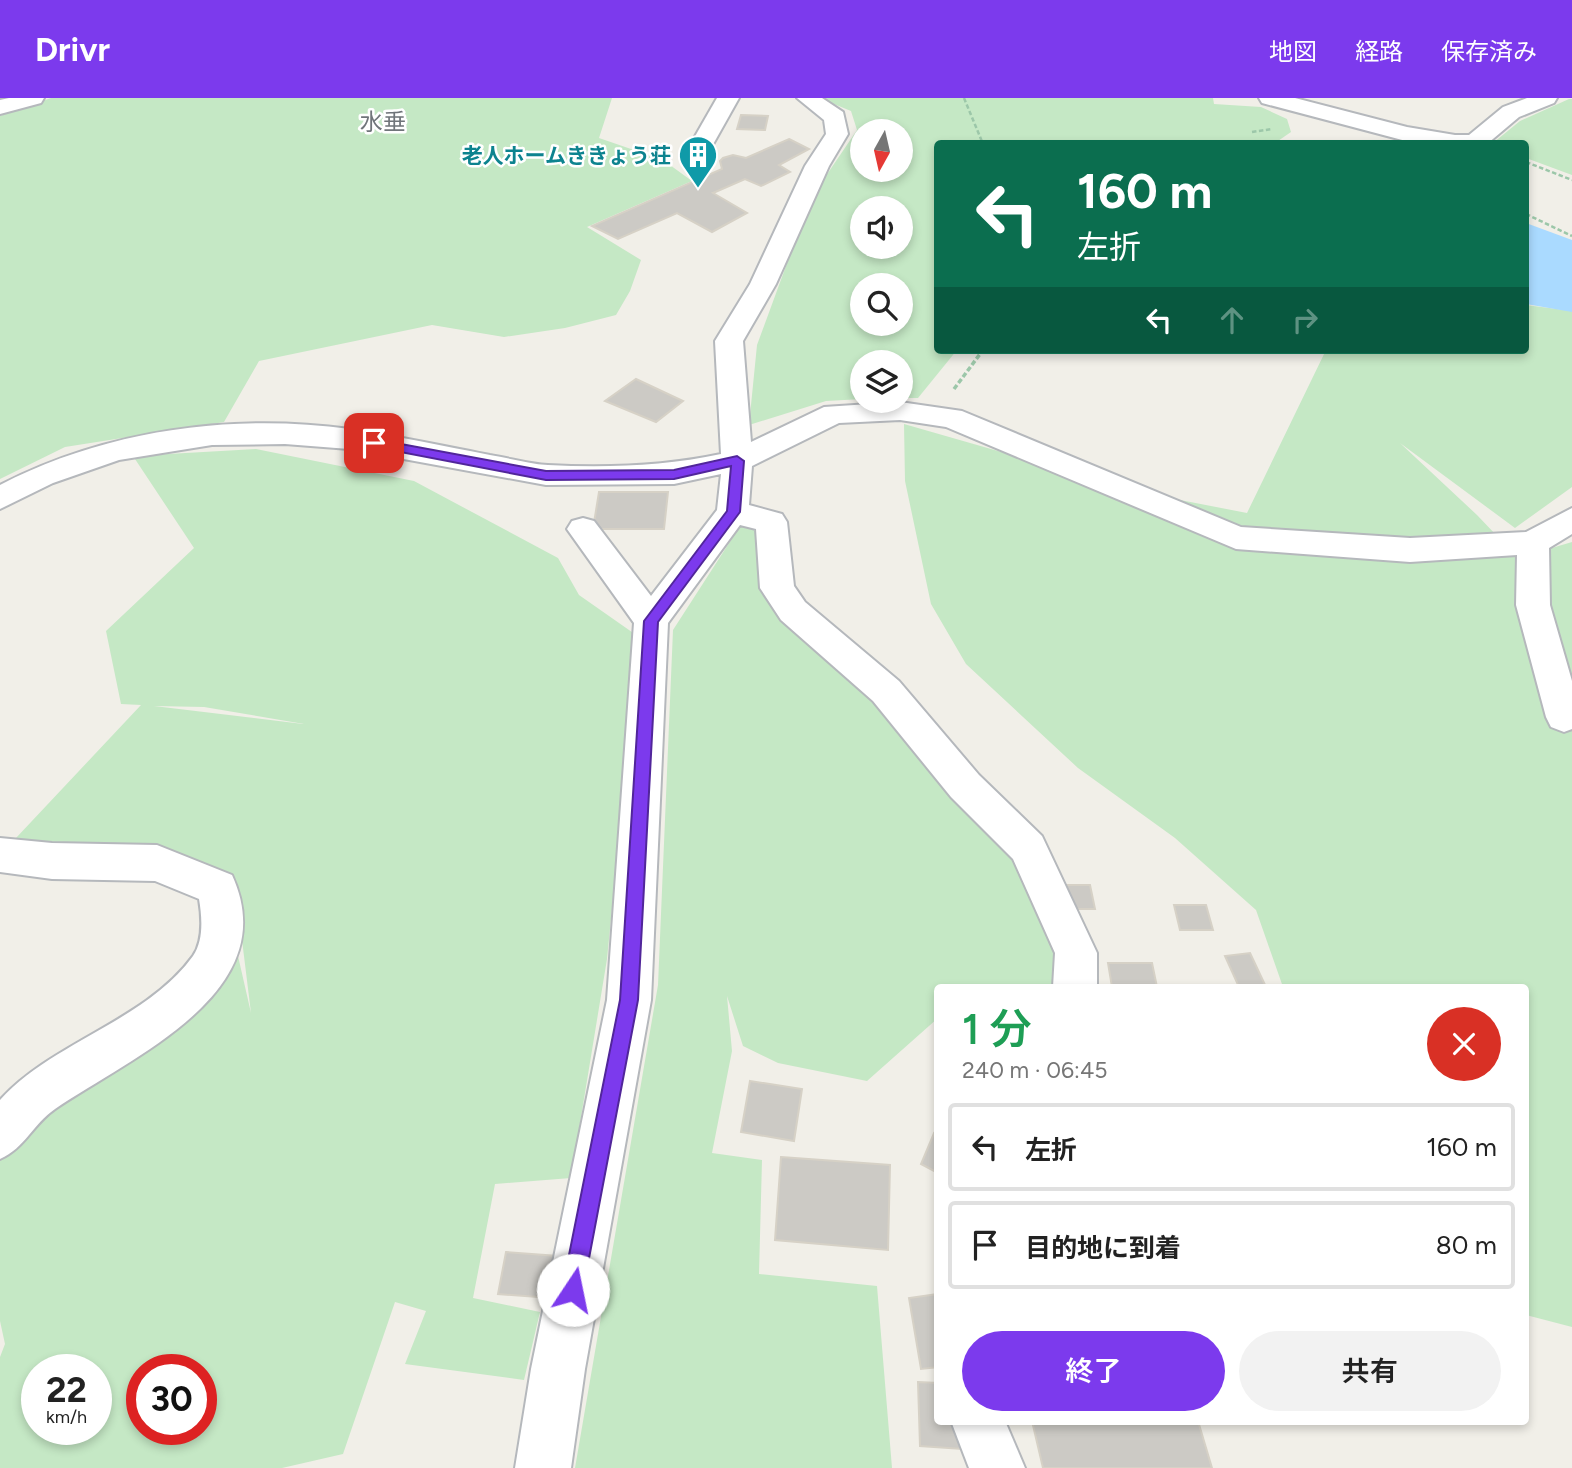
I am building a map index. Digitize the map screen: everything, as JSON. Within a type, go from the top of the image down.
[{"type":"street","points":[[0,107],[33,98]]},
{"type":"street","points":[[694,159],[729,98]]},
{"type":"street","points":[[543,1468],[558,1368],[629,1000],[651,621],[733,512],[737,461],[729,341],[763,284],[817,166],[837,134],[835,117],[808,98]]},
{"type":"street","points":[[1270,98],[1406,134],[1443,140]]},
{"type":"street","points":[[1477,140],[1511,112],[1546,98]]},
{"type":"street","points":[[0,498],[42,476],[114,451],[212,435],[285,434],[349,439],[546,475],[674,474],[737,461],[834,415],[900,411],[952,418],[1236,538],[1321,547],[1410,550],[1533,543],[1572,519]]},
{"type":"street","points":[[733,512],[771,522],[777,588],[793,611],[886,691],[965,786],[1028,848],[1076,953],[1074,984]]},
{"type":"street","points":[[583,529],[651,621]]},
{"type":"street","points":[[1533,543],[1533,605],[1564,717]]},
{"type":"street","points":[[0,855],[52,861],[157,863],[217,888],[223,922],[213,965],[180,1000],[105,1053],[35,1095],[0,1135]]},
{"type":"street","points":[[980,1425],[997,1468]]},
{"type":"path","points":[[964,99],[981,140]]},
{"type":"path","points":[[1529,163],[1572,180]]},
{"type":"path","points":[[1529,215],[1572,236]]},
{"type":"green space","points":[[51,98],[612,98],[599,138],[663,160],[692,181],[587,227],[641,260],[630,291],[616,315],[565,328],[504,337],[432,325],[259,361],[224,422],[65,447],[0,479],[0,116]]},
{"type":"green space","points":[[819,98],[1213,98],[1214,104],[1261,107],[1287,119],[1291,132],[1279,140],[934,140],[934,354],[954,354],[918,398],[913,398],[913,350],[850,350],[850,400],[826,401],[749,425],[757,345],[811,198],[850,140],[850,182],[914,182],[914,119],[854,119],[851,111]]},
{"type":"green space","points":[[1572,99],[1572,175],[1529,159],[1529,140],[1497,140],[1520,121]]},
{"type":"green space","points":[[1529,305],[1572,311],[1572,487],[1515,528],[1400,443],[1477,515],[1518,558],[1572,542],[1572,1327],[1529,1316],[1529,984],[1282,984],[1256,910],[1175,838],[1078,768],[966,664],[931,604],[905,481],[904,424],[1144,493],[1247,513],[1324,354],[1529,354]]},
{"type":"green space","points":[[256,449],[414,481],[558,558],[579,595],[639,637],[607,959],[571,1178],[495,1184],[473,1298],[540,1312],[524,1380],[405,1364],[426,1311],[395,1302],[343,1454],[282,1468],[0,1468],[0,1357],[5,1344],[0,1321],[0,1146],[130,1053],[238,956],[251,1013],[242,940],[224,922],[216,867],[0,855],[141,705],[121,704],[106,631],[194,548],[133,456]],"holes":[[[154,706],[204,707],[304,724]]]},
{"type":"green space","points":[[742,523],[762,528],[786,618],[1026,846],[1042,927],[1074,945],[1056,984],[934,984],[934,1022],[867,1081],[778,1063],[743,1046],[727,996],[732,1051],[712,1153],[762,1160],[759,1274],[877,1286],[892,1468],[575,1468],[658,985],[673,630]]},
{"type":"water","points":[[1529,224],[1572,240],[1572,312],[1529,305]]},
{"type":"building","points":[[741,115],[768,116],[765,130],[737,129]]},
{"type":"building","name":"老人ホームききょう荘","points":[[789,139],[809,149],[779,165],[790,172],[761,186],[745,179],[713,193],[747,213],[712,232],[677,213],[618,239],[592,226],[722,169],[720,161],[723,158],[733,155],[746,158]]},
{"type":"building","points":[[636,379],[683,401],[656,422],[605,401]]},
{"type":"building","points":[[599,492],[668,492],[664,529],[593,529]]},
{"type":"building","points":[[1058,885],[1090,885],[1095,909],[1063,909]]},
{"type":"building","points":[[1174,905],[1206,905],[1213,930],[1180,930]]},
{"type":"building","points":[[1250,953],[1265,984],[1238,984],[1225,956]]},
{"type":"building","points":[[1108,963],[1152,963],[1156,984],[1112,984]]},
{"type":"building","points":[[750,1081],[802,1089],[794,1141],[741,1132]]},
{"type":"building","points":[[934,1133],[934,1171],[921,1164]]},
{"type":"building","points":[[781,1157],[890,1165],[888,1250],[775,1240]]},
{"type":"building","points":[[506,1252],[558,1256],[551,1298],[498,1294]]},
{"type":"building","points":[[934,1295],[934,1367],[921,1369],[909,1298]]},
{"type":"building","points":[[918,1382],[934,1383],[934,1425],[960,1425],[962,1449],[920,1446]]},
{"type":"building","points":[[1033,1425],[1199,1425],[1212,1468],[1043,1468]]},
{"type":"place","name":"老人ホームききょう荘","points":[[698,189]]},
{"type":"district","name":"水垂","points":[[383,122]]},
{"type":"route","points":[[374,443],[546,475],[674,474],[737,461],[733,512],[651,621],[629,1000],[573,1290]]}]
